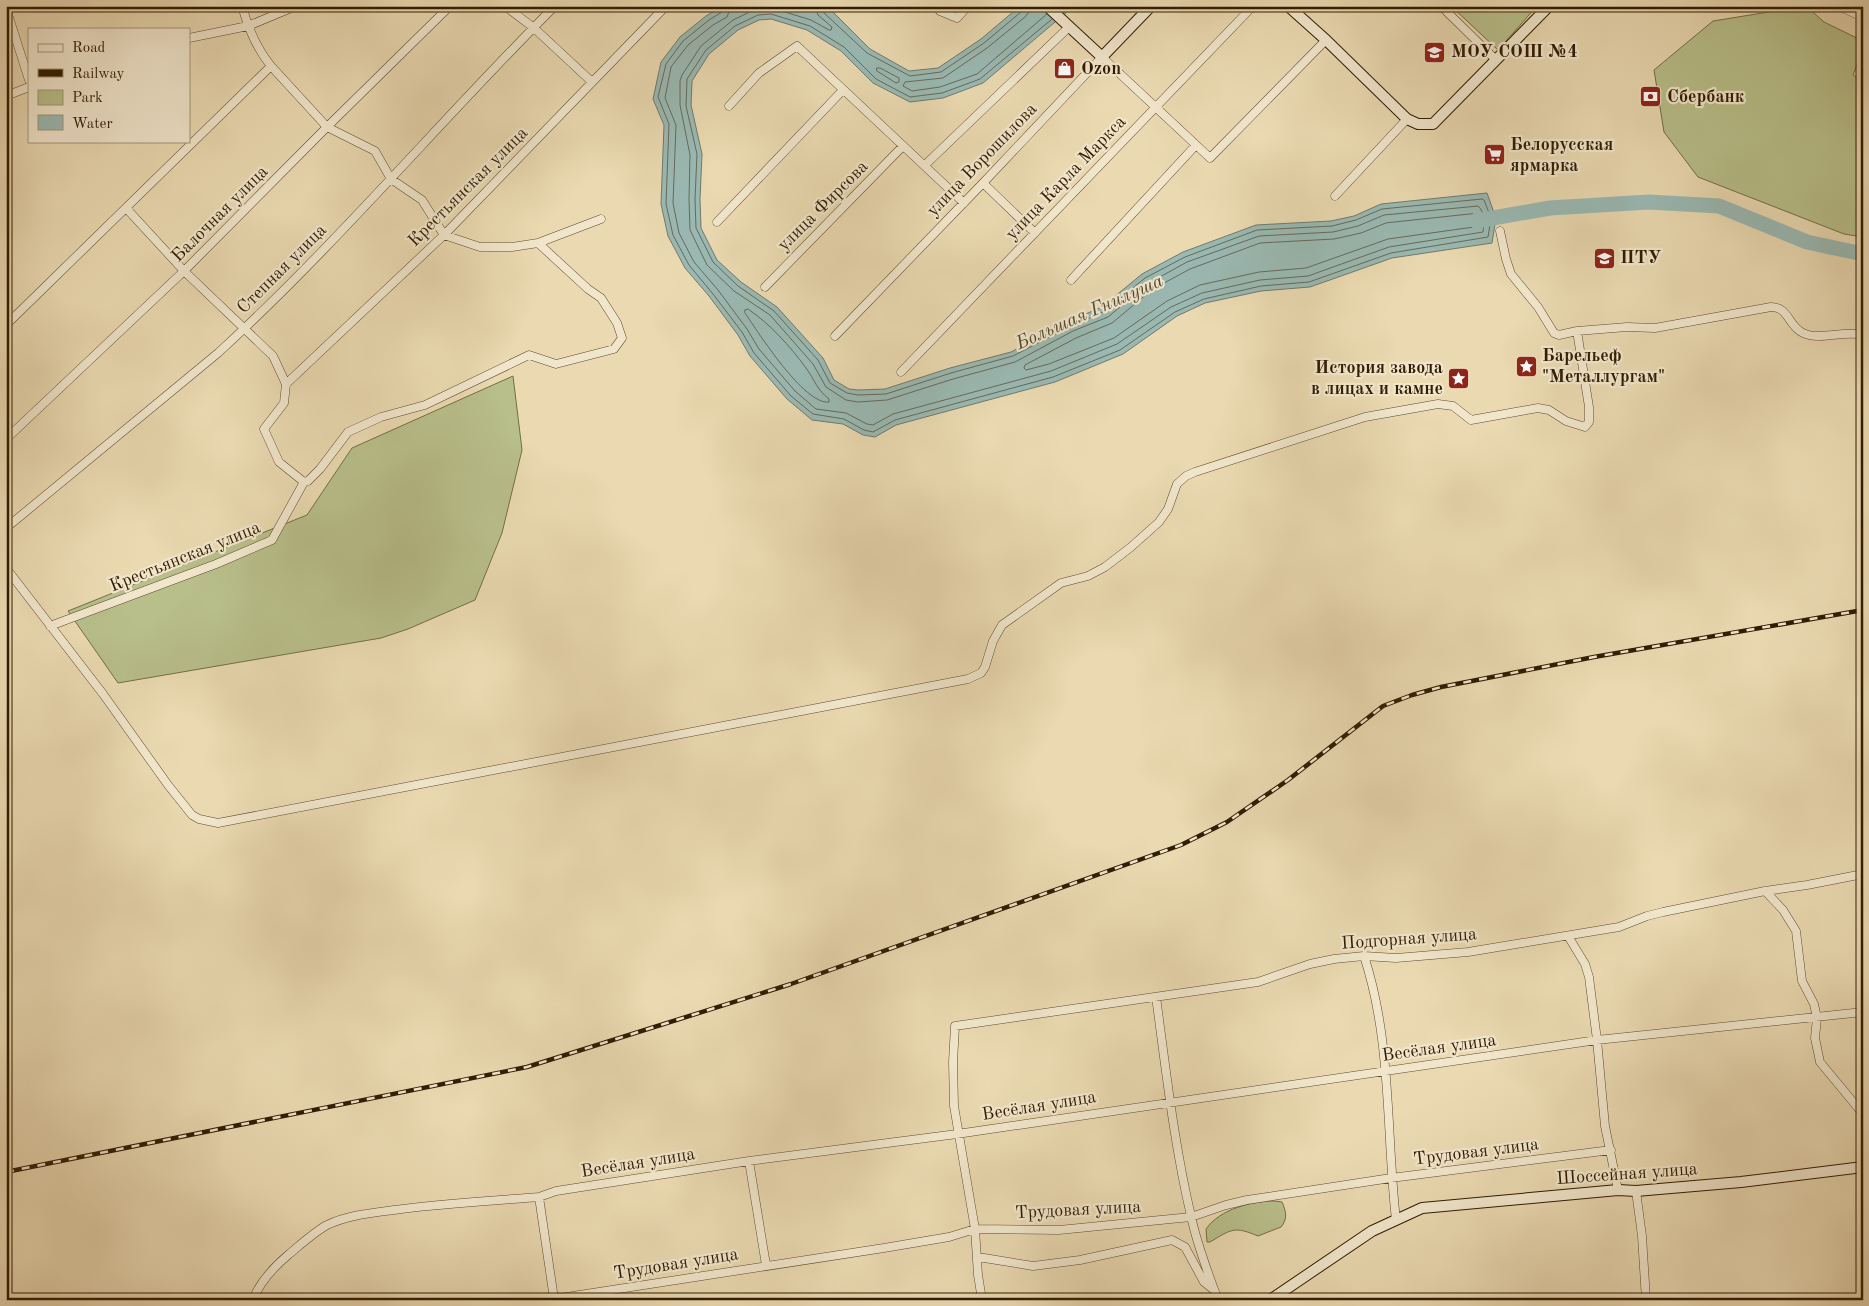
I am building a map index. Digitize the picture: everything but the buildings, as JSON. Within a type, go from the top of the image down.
[{"type":"main road","points":[[1047,6],[1102,57]]},
{"type":"main road","name":"улица Ворошилова","points":[[1102,57],[1151,6]]},
{"type":"main road","points":[[1288,6],[1326,40],[1407,119],[1418,124],[1434,124],[1549,6]]},
{"type":"main road","name":"Шоссейная улица","points":[[1270,1300],[1372,1231],[1422,1208],[1618,1190],[1636,1191],[1740,1182],[1863,1167]]},
{"type":"street","points":[[242,6],[248,26],[264,57],[271,66],[328,126],[375,152],[391,180],[422,200],[444,234],[480,247],[512,247],[538,243],[601,219]]},
{"type":"street","points":[[190,38],[248,26],[296,6]]},
{"type":"street","name":"Балочная улица","points":[[6,439],[184,272],[450,6]]},
{"type":"street","points":[[505,6],[534,28],[592,82]]},
{"type":"street","name":"Степная улица","points":[[6,528],[244,329],[391,180],[555,6]]},
{"type":"street","name":"Крестьянская улица","points":[[286,384],[444,234],[666,6]]},
{"type":"street","points":[[938,9],[957,18],[968,6]]},
{"type":"street","name":"улица Карла Маркса","points":[[901,372],[1253,6]]},
{"type":"street","points":[[1441,6],[1496,60]]},
{"type":"street","points":[[1838,6],[1863,17]]},
{"type":"street","points":[[6,8],[28,77]]},
{"type":"street","points":[[925,166],[1066,24]]},
{"type":"street","points":[[1102,57],[1210,158],[1326,40]]},
{"type":"street","points":[[729,106],[759,73],[797,46],[964,203]]},
{"type":"street","name":"улица Ворошилова","points":[[835,336],[983,184],[1102,57]]},
{"type":"street","points":[[6,325],[271,66]]},
{"type":"street","points":[[6,96],[28,87]]},
{"type":"street","points":[[717,222],[844,90]]},
{"type":"street","points":[[1335,196],[1407,119]]},
{"type":"street","points":[[1071,280],[1196,145]]},
{"type":"street","name":"улица Фирсова","points":[[765,287],[903,146]]},
{"type":"street","points":[[983,184],[1034,233]]},
{"type":"street","points":[[126,208],[184,272],[273,356],[286,384],[284,403],[264,429],[279,462],[304,482]]},
{"type":"street","points":[[1500,230],[1506,259],[1512,274],[1538,307],[1554,333],[1559,335],[1627,327],[1655,328],[1778,307],[1782,309],[1795,328],[1810,336],[1844,333],[1863,335]]},
{"type":"street","name":"Крестьянская улица","points":[[50,626],[216,564],[272,540],[304,482],[308,481],[320,469],[348,432],[382,417],[425,405],[529,355],[556,364],[614,349],[622,338],[617,323],[602,298],[588,289],[538,243]]},
{"type":"street","points":[[6,568],[103,694],[192,816],[199,820],[218,823],[968,679],[981,673],[985,667],[993,641],[1002,625],[1061,583],[1088,576],[1105,567],[1131,547],[1164,516],[1177,484],[1195,472],[1365,418],[1438,404],[1453,406],[1471,420],[1538,408],[1549,410],[1566,421],[1585,427],[1589,422],[1590,407],[1577,332]]},
{"type":"street","name":"Подгорная улица","points":[[958,1134],[954,1106],[953,1062],[955,1026],[1258,982],[1310,964],[1364,956],[1396,958],[1468,952],[1568,936],[1619,927],[1663,912],[1765,891],[1863,874]]},
{"type":"street","points":[[1765,891],[1783,910],[1796,931],[1802,981],[1814,1004],[1817,1018],[1815,1038],[1820,1062],[1863,1114]]},
{"type":"street","points":[[1568,936],[1585,964],[1589,977],[1605,1126],[1618,1190]]},
{"type":"street","points":[[1364,956],[1372,981],[1386,1071],[1391,1178],[1396,1220]]},
{"type":"street","points":[[1156,997],[1170,1102],[1191,1218],[1218,1300]]},
{"type":"street","name":"Весёлая улица","points":[[252,1300],[255,1293],[283,1260],[326,1226],[344,1218],[421,1206],[539,1197],[556,1191],[748,1161],[958,1134],[1597,1040],[1863,1012]]},
{"type":"street","points":[[958,1134],[975,1229],[982,1300]]},
{"type":"street","name":"Трудовая улица","points":[[550,1299],[949,1237],[975,1229],[1059,1230],[1191,1218],[1226,1204],[1247,1200],[1391,1178],[1610,1150]]},
{"type":"street","points":[[748,1161],[766,1265]]},
{"type":"street","points":[[1636,1191],[1642,1236],[1646,1300]]},
{"type":"street","points":[[539,1197],[550,1299]]},
{"type":"street","points":[[978,1257],[1033,1266],[1080,1260],[1172,1240],[1185,1247],[1204,1282],[1215,1291]]},
{"type":"green space","points":[[1451,6],[1537,6],[1498,50]]},
{"type":"green space","points":[[1806,6],[1824,22],[1863,41],[1863,50],[1853,75],[1863,82],[1863,237],[1844,234],[1698,177],[1664,132],[1654,70],[1713,21]]},
{"type":"green space","points":[[513,376],[522,450],[502,533],[475,600],[408,629],[381,638],[118,683],[68,611],[307,515],[352,448]]},
{"type":"green space","points":[[1275,1201],[1282,1202],[1285,1212],[1285,1221],[1281,1227],[1258,1236],[1233,1230],[1207,1242],[1206,1229],[1219,1216],[1247,1205]]},
{"type":"water","points":[[723,6],[824,6],[834,13],[870,49],[909,71],[938,68],[981,39],[1020,6],[1074,6],[983,83],[943,98],[910,102],[873,83],[841,51],[807,30],[771,19],[759,20],[738,30],[709,54],[692,81],[691,105],[702,154],[701,228],[717,260],[741,282],[777,307],[823,358],[834,380],[849,389],[885,389],[950,368],[1011,352],[1069,321],[1102,307],[1142,274],[1183,252],[1256,225],[1331,221],[1354,216],[1381,204],[1487,193],[1496,218],[1492,243],[1392,258],[1310,287],[1261,291],[1205,303],[1177,316],[1123,354],[1055,382],[896,425],[875,437],[863,435],[843,424],[812,420],[787,399],[750,356],[738,335],[685,268],[668,236],[661,204],[664,125],[653,99],[661,62],[680,37],[706,16]]},
{"type":"waterway","name":"Большая Гнилуша","points":[[1476,221],[1550,208],[1649,202],[1719,206],[1807,242],[1863,254]]},
{"type":"railway","points":[[6,1172],[527,1067],[791,984],[1181,845],[1227,822],[1288,780],[1383,706],[1412,695],[1441,687],[1594,657],[1863,610]]},
{"type":"place","name":"МОУ СОШ №4","points":[[1435,52]]},
{"type":"place","name":"Ozon","points":[[1065,69]]},
{"type":"place","name":"Сбербанк","points":[[1651,97]]},
{"type":"place","name":"Белорусская ярмарка","points":[[1494,155]]},
{"type":"place","name":"ПТУ","points":[[1604,258]]},
{"type":"place","name":"Барельеф \"Металлургам\"","points":[[1526,366]]},
{"type":"place","name":"История завода в лицах и камне","points":[[1459,378]]}]
